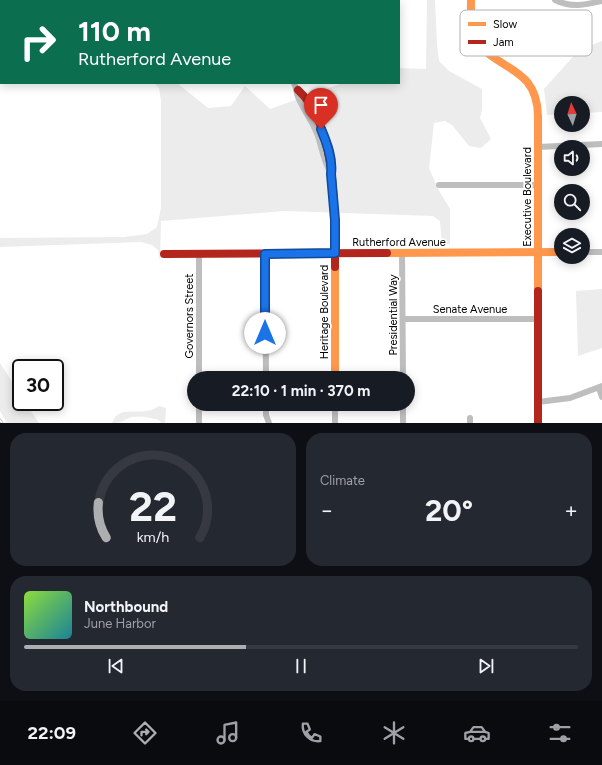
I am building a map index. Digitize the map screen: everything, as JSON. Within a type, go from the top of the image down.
[{"type":"street","points":[[555,0],[575,6],[602,2]]},
{"type":"street","name":"Executive Boulevard","points":[[493,56],[526,77],[535,93],[538,106],[538,423]]},
{"type":"street","name":"Heritage Boulevard","points":[[296,87],[307,99],[319,123],[332,167],[331,174],[335,220],[335,371]]},
{"type":"street","points":[[538,147],[602,144]]},
{"type":"street","points":[[440,185],[538,185]]},
{"type":"street","name":"Presidential Way","points":[[402,252],[403,371]]},
{"type":"street","name":"Rutherford Avenue","points":[[164,254],[554,252]]},
{"type":"street","points":[[590,252],[602,252]]},
{"type":"street","name":"Governors Street","points":[[198,254],[199,371]]},
{"type":"street","points":[[265,254],[266,371]]},
{"type":"street","name":"Senate Avenue","points":[[403,319],[538,318]]},
{"type":"street","points":[[538,402],[570,398],[600,387],[602,397]]},
{"type":"street","points":[[199,411],[199,423]]},
{"type":"street","points":[[266,411],[269,423]]},
{"type":"street","points":[[335,411],[336,423]]},
{"type":"street","points":[[403,411],[403,423]]},
{"type":"shaded area","points":[[427,0],[435,0],[439,61],[449,71],[482,89],[482,110],[480,118],[491,139],[481,148],[469,146],[452,125],[445,121],[434,123],[429,168],[437,187],[450,209],[450,244],[442,245],[440,221],[433,216],[284,211],[161,221],[160,261],[158,250],[152,245],[141,242],[0,247],[0,238],[124,237],[147,234],[157,227],[161,208],[161,101],[159,88],[155,84],[178,84],[208,108],[231,106],[245,86],[270,109],[340,84],[400,84],[400,68],[426,69]]},
{"type":"shaded area","points":[[602,41],[602,112],[590,113],[590,96],[554,96],[554,114],[547,115],[544,89],[574,56],[592,56],[592,45]]},
{"type":"shaded area","points":[[602,289],[602,348],[578,356],[576,291]]},
{"type":"shaded area","points":[[0,363],[12,382],[12,411],[31,411],[39,423],[7,423],[0,411]]},
{"type":"shaded area","points":[[159,406],[166,408],[165,423],[161,423],[159,420],[147,417],[135,417],[119,423],[112,423],[114,418],[122,413],[148,411]]},
{"type":"traffic: slow","points":[[471,0],[471,10]]},
{"type":"traffic: slow","points":[[492,56],[521,76],[530,85],[536,98],[538,116],[538,291]]},
{"type":"traffic: slow","points":[[387,253],[554,252]]},
{"type":"traffic: slow","points":[[335,267],[335,371]]},
{"type":"traffic: jam","points":[[298,90],[311,106],[321,126],[327,149],[332,173],[334,199],[335,267]]},
{"type":"traffic: jam","points":[[164,254],[387,253]]},
{"type":"traffic: jam","points":[[538,291],[538,423]]},
{"type":"route","points":[[265,333],[265,254],[335,253],[335,220],[331,174],[332,167],[321,129]]}]
